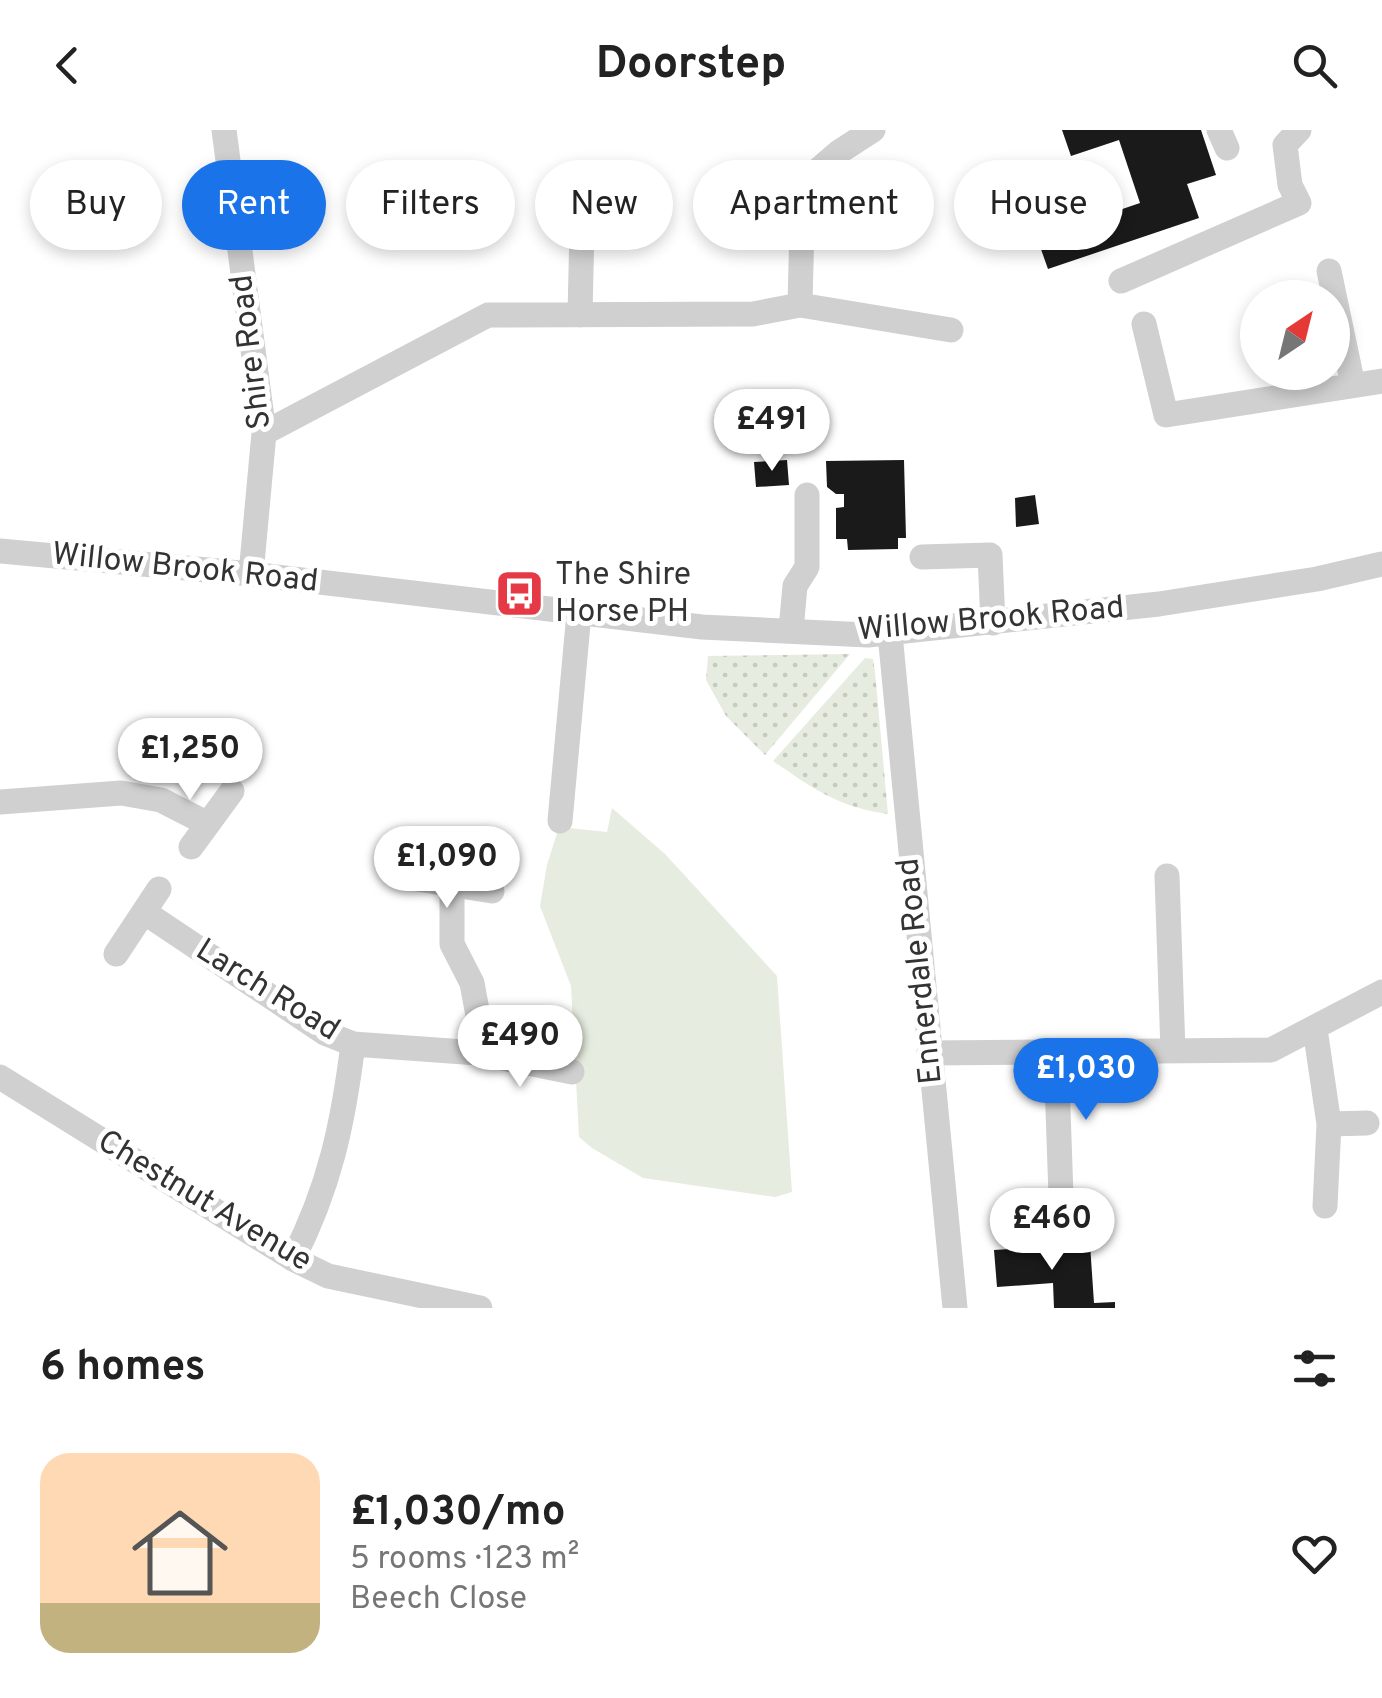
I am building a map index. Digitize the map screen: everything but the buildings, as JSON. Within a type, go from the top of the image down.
[{"type":"street","name":"Shire Road","points":[[224,130],[264,433],[252,574]]},
{"type":"street","points":[[800,305],[803,183],[838,152],[873,130]]},
{"type":"street","points":[[1121,281],[1299,203],[1290,185],[1285,145],[1299,130]]},
{"type":"street","points":[[580,315],[581,250]]},
{"type":"street","points":[[1329,271],[1353,385]]},
{"type":"street","points":[[264,433],[488,315],[753,314],[800,305],[952,330]]},
{"type":"street","points":[[1144,324],[1166,415],[1382,381]]},
{"type":"street","points":[[791,630],[795,586],[807,567],[808,495]]},
{"type":"street","name":"Willow Brook Road","points":[[0,551],[252,574],[702,627],[890,634],[1159,604],[1316,580],[1382,564]]},
{"type":"street","points":[[922,557],[990,554],[993,623]]},
{"type":"street","points":[[560,821],[579,614]]},
{"type":"street","name":"Ennerdale Road","points":[[890,634],[954,1308]]},
{"type":"street","points":[[191,847],[232,791]]},
{"type":"street","points":[[0,802],[120,793],[161,800],[208,824]]},
{"type":"street","points":[[1167,876],[1173,1051]]},
{"type":"street","points":[[411,878],[492,890]]},
{"type":"street","points":[[452,884],[452,944],[472,983],[478,1054]]},
{"type":"street","points":[[116,954],[159,889]]},
{"type":"street","name":"Larch Road","points":[[144,912],[325,1033],[353,1044],[335,1154],[314,1218],[293,1259]]},
{"type":"street","points":[[929,1053],[1271,1050],[1382,992]]},
{"type":"street","points":[[1315,1028],[1329,1124],[1325,1206]]},
{"type":"street","points":[[353,1044],[478,1054],[572,1072]]},
{"type":"street","points":[[1056,1052],[1061,1196]]},
{"type":"street","name":"Chestnut Avenue","points":[[0,1077],[293,1259],[328,1276],[480,1308]]},
{"type":"street","points":[[1329,1124],[1367,1123]]},
{"type":"shaded area","points":[[850,654],[765,755],[726,716],[706,680],[708,656]]},
{"type":"shaded area","points":[[865,658],[873,659],[875,672],[888,814],[840,802],[773,761]]},
{"type":"shaded area","points":[[612,808],[665,854],[777,976],[792,1192],[775,1197],[643,1178],[579,1137],[571,986],[540,906],[559,827],[607,832]]},
{"type":"place","name":"The Shire Horse PH","points":[[520,594]]}]
